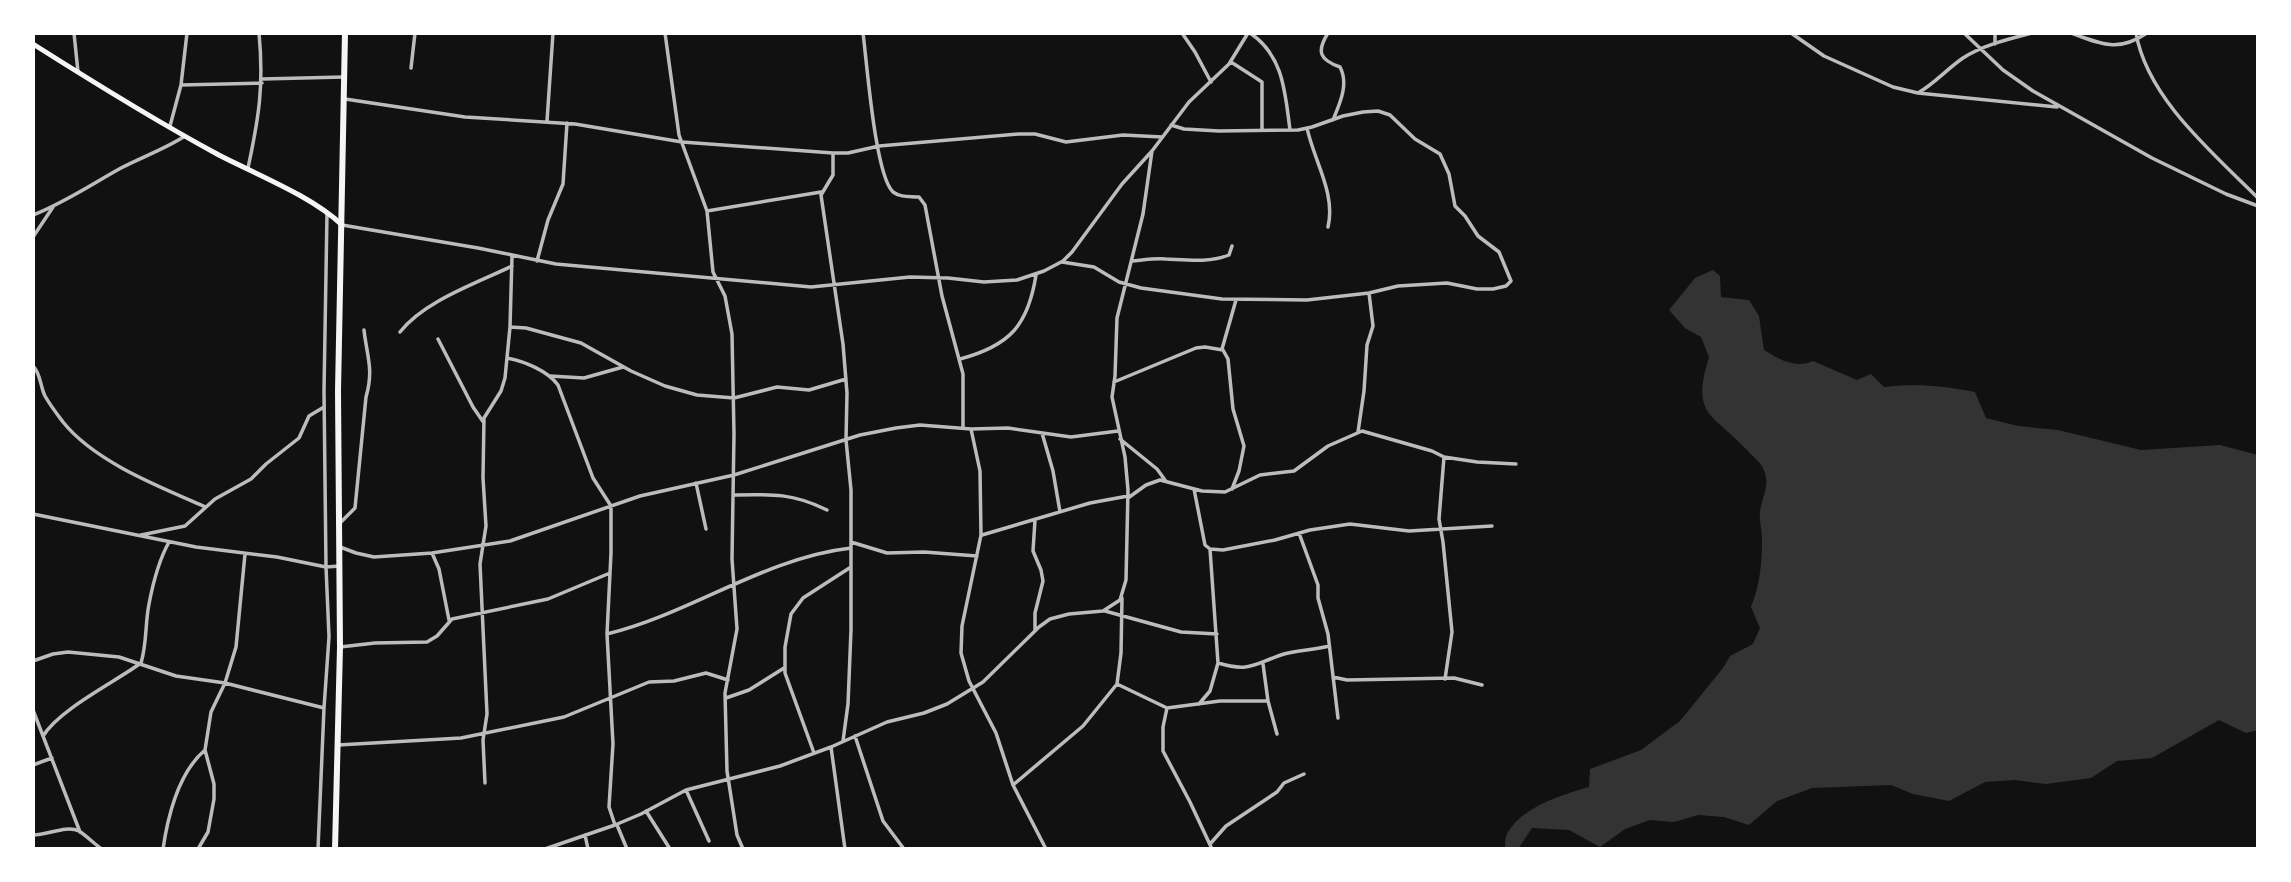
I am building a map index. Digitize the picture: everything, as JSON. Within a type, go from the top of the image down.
[{"type":"highway","points":[[335,849],[340,647],[338,391],[345,33]]},
{"type":"main road","points":[[33,44],[185,136],[327,213],[342,225]]},
{"type":"street","points":[[74,33],[78,72]]},
{"type":"street","points":[[170,126],[181,85],[187,33]]},
{"type":"street","points":[[247,170],[261,104],[259,33]]},
{"type":"street","points":[[411,68],[415,33]]},
{"type":"street","points":[[547,121],[553,33]]},
{"type":"street","points":[[665,33],[677,123],[707,211],[711,265],[725,296],[729,313],[734,398],[733,586],[737,629],[726,698],[728,778],[737,821],[737,835],[743,849]]},
{"type":"street","points":[[863,33],[880,163],[890,188],[900,196],[919,197],[923,201],[938,277],[960,359],[964,383],[963,427]]},
{"type":"street","points":[[1182,33],[1212,82]]},
{"type":"street","points":[[342,225],[537,261],[778,286],[834,287],[890,279],[938,277],[1000,282],[1036,274],[1061,262],[1078,246],[1122,184],[1152,151],[1189,102],[1231,62],[1249,33],[1267,47],[1279,68],[1290,130]]},
{"type":"street","points":[[1328,33],[1321,46],[1323,56],[1327,62],[1340,67],[1344,78],[1333,120]]},
{"type":"street","points":[[1791,33],[1824,56],[1893,87],[1918,93],[2062,107]]},
{"type":"street","points":[[1964,33],[2018,81],[2062,107],[2152,158],[2258,206]]},
{"type":"street","points":[[1995,33],[1995,44]]},
{"type":"street","points":[[1918,93],[1938,81],[1966,56],[2032,33]]},
{"type":"street","points":[[2071,33],[2094,42],[2116,46],[2137,40],[2147,33]]},
{"type":"street","points":[[2136,33],[2147,67],[2183,121],[2258,198]]},
{"type":"street","points":[[1231,62],[1262,82],[1262,130]]},
{"type":"street","points":[[181,85],[344,77]]},
{"type":"street","points":[[344,99],[465,117],[567,123],[682,142],[833,153],[848,153],[879,146],[1019,134],[1035,134],[1066,142],[1123,135],[1162,137]]},
{"type":"street","points":[[1061,262],[1094,267],[1126,284],[1191,296],[1236,300],[1307,300],[1369,293],[1398,286],[1447,283],[1493,289],[1506,286],[1511,281],[1499,252],[1478,236],[1455,206],[1447,167],[1436,151],[1415,139],[1394,117],[1378,111],[1343,116],[1307,128],[1290,130],[1208,131],[1171,125]]},
{"type":"street","points":[[537,261],[548,220],[563,184],[567,123]]},
{"type":"street","points":[[1307,128],[1330,199],[1331,215],[1328,227]]},
{"type":"street","points":[[33,215],[123,167],[171,146],[185,136]]},
{"type":"street","points":[[1013,785],[1083,726],[1117,684],[1121,653],[1122,598],[1126,580],[1128,497],[1126,466],[1112,403],[1117,318],[1148,185],[1152,151]]},
{"type":"street","points":[[707,211],[821,192],[832,175],[833,153]]},
{"type":"street","points":[[821,192],[846,379],[846,440],[851,490],[851,630],[848,705],[843,741]]},
{"type":"street","points":[[33,237],[54,206]]},
{"type":"street","points":[[318,849],[330,637],[326,567],[324,407],[327,213]]},
{"type":"street","points":[[1132,261],[1195,261],[1226,257],[1233,246]]},
{"type":"street","points":[[485,783],[484,732],[487,714],[480,564],[486,526],[484,424],[485,413],[498,397],[503,385],[510,327],[512,256]]},
{"type":"street","points":[[400,332],[416,315],[512,266]]},
{"type":"street","points":[[960,359],[990,350],[1013,333],[1027,311],[1036,274]]},
{"type":"street","points":[[1358,432],[1367,345],[1373,324],[1369,293]]},
{"type":"street","points":[[1231,489],[1239,471],[1244,446],[1233,409],[1228,363],[1222,349],[1236,300]]},
{"type":"street","points":[[510,327],[526,328],[581,343],[622,367],[665,386],[697,395],[734,398],[773,387],[810,390],[846,379]]},
{"type":"street","points":[[339,524],[355,508],[358,490],[366,397],[371,383],[371,366],[364,330]]},
{"type":"street","points":[[438,339],[484,424]]},
{"type":"street","points":[[1114,382],[1186,351],[1205,347],[1222,349]]},
{"type":"street","points":[[507,358],[523,362],[550,376],[584,378],[622,367]]},
{"type":"street","points":[[33,366],[38,372],[46,397],[61,420],[81,441],[143,479],[206,507]]},
{"type":"street","points":[[550,376],[561,391],[593,478],[611,506],[607,634],[613,744],[609,807],[627,849]]},
{"type":"street","points":[[139,536],[184,526],[221,495],[259,473],[266,464],[299,439],[309,416],[324,407]]},
{"type":"street","points":[[340,547],[356,554],[374,557],[482,546],[524,537],[671,488],[734,475],[846,440],[896,428],[920,425],[971,429],[1008,428],[1072,437],[1118,431]]},
{"type":"street","points":[[971,429],[981,483],[981,535],[960,636],[961,653],[973,689],[996,733],[1013,785],[1046,849]]},
{"type":"street","points":[[981,535],[1090,503],[1128,497],[1150,483],[1165,480],[1220,493],[1260,475],[1294,471],[1321,450],[1358,432],[1373,433],[1444,457],[1477,463],[1516,464]]},
{"type":"street","points":[[1042,433],[1053,471],[1060,512]]},
{"type":"street","points":[[1120,439],[1157,469],[1165,480]]},
{"type":"street","points":[[1444,457],[1438,499],[1452,632],[1445,679]]},
{"type":"street","points":[[696,483],[706,529]]},
{"type":"street","points":[[1194,489],[1205,545],[1210,549],[1223,550],[1258,544],[1299,532],[1350,524],[1409,531],[1493,526]]},
{"type":"street","points":[[734,495],[790,495],[827,510]]},
{"type":"street","points":[[33,514],[169,542],[277,557],[326,567],[340,566]]},
{"type":"street","points":[[1035,520],[1033,551],[1043,581],[1035,613],[1035,631]]},
{"type":"street","points":[[1299,532],[1318,585],[1338,718]]},
{"type":"street","points":[[43,736],[51,723],[63,714],[141,663],[149,604],[169,542]]},
{"type":"street","points":[[851,542],[887,553],[914,551],[977,556]]},
{"type":"street","points":[[607,634],[635,626],[788,563],[851,548]]},
{"type":"street","points":[[1199,704],[1210,691],[1218,663],[1210,549]]},
{"type":"street","points":[[432,553],[439,569],[449,620]]},
{"type":"street","points":[[198,849],[206,838],[214,799],[214,785],[205,750],[211,712],[225,683],[238,633],[245,554]]},
{"type":"street","points":[[814,753],[784,668],[787,639],[794,608],[819,587],[851,568]]},
{"type":"street","points":[[340,647],[427,642],[437,636],[449,620],[548,599],[610,573]]},
{"type":"street","points":[[545,849],[616,825],[686,790],[780,766],[887,722],[924,713],[973,689],[1050,620],[1059,616],[1103,611],[1122,598]]},
{"type":"street","points":[[1103,611],[1181,632],[1218,634]]},
{"type":"street","points":[[1218,663],[1239,668],[1263,664],[1287,653],[1329,646]]},
{"type":"street","points":[[33,661],[56,653],[79,652],[119,657],[176,676],[225,683],[324,708]]},
{"type":"street","points":[[1263,664],[1268,701],[1277,734]]},
{"type":"street","points":[[726,698],[749,690],[784,668]]},
{"type":"street","points":[[338,745],[444,740],[565,717],[649,682],[674,681],[706,673],[728,680]]},
{"type":"street","points":[[1333,677],[1347,680],[1464,680],[1482,685]]},
{"type":"street","points":[[1117,684],[1167,708],[1268,701]]},
{"type":"street","points":[[1167,708],[1163,727],[1163,751],[1211,846],[1241,815],[1275,794],[1289,780],[1304,774]]},
{"type":"street","points":[[33,710],[80,832]]},
{"type":"street","points":[[855,736],[883,821],[904,849]]},
{"type":"street","points":[[831,747],[845,849]]},
{"type":"street","points":[[163,849],[167,824],[177,793],[190,769],[205,750]]},
{"type":"street","points":[[33,765],[52,758]]},
{"type":"street","points":[[686,790],[709,841]]},
{"type":"street","points":[[646,811],[670,849]]},
{"type":"street","points":[[33,835],[47,835],[71,829],[80,832],[102,849]]},
{"type":"street","points":[[585,835],[588,849]]},
{"type":"shaded area","points":[[1713,270],[1720,276],[1721,297],[1749,300],[1759,316],[1764,350],[1787,362],[1800,364],[1813,361],[1857,380],[1871,374],[1884,387],[1930,386],[1975,392],[1986,418],[2018,426],[2058,430],[2141,450],[2220,445],[2258,455],[2258,730],[2246,733],[2219,720],[2152,758],[2117,761],[2091,778],[2046,784],[2015,780],[1985,782],[1949,801],[1913,794],[1891,785],[1812,788],[1777,801],[1749,825],[1724,817],[1698,815],[1674,822],[1650,820],[1625,829],[1600,847],[1569,830],[1532,828],[1518,849],[1505,849],[1508,832],[1524,815],[1544,803],[1589,787],[1590,769],[1641,750],[1680,721],[1730,656],[1753,644],[1760,628],[1751,607],[1761,565],[1760,515],[1766,484],[1765,472],[1759,462],[1708,411],[1702,391],[1709,357],[1701,337],[1685,328],[1669,310],[1695,278]]}]
